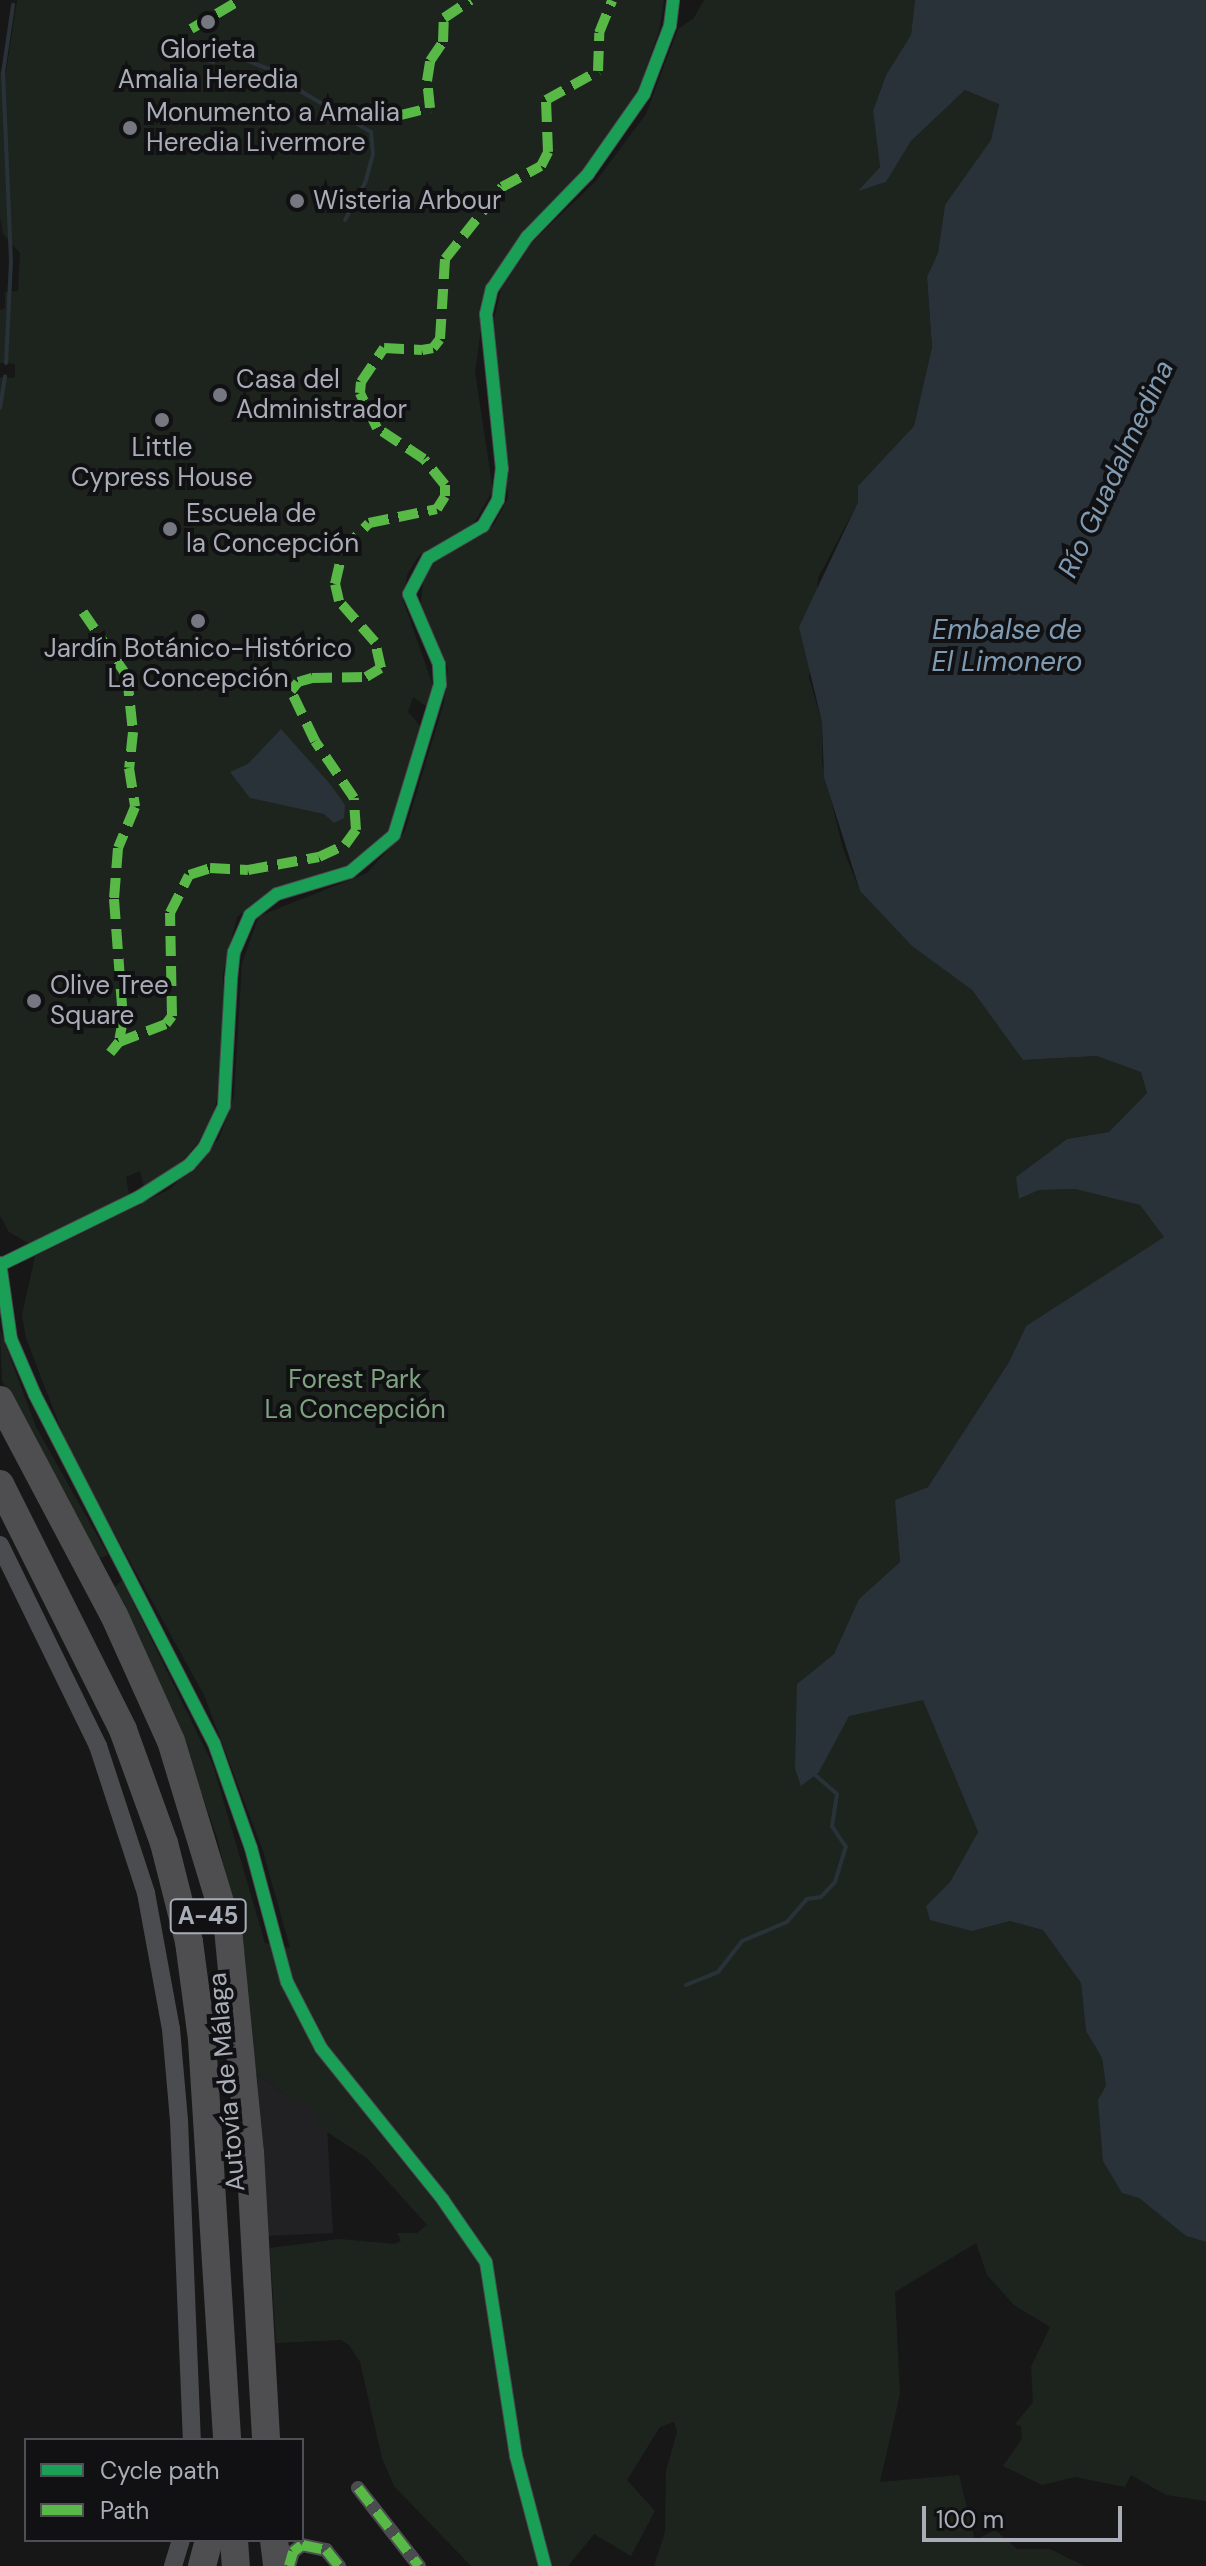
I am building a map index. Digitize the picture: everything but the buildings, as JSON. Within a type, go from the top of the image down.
[{"type":"highway","points":[[0,1400],[114,1615],[171,1741],[228,1929],[248,2125],[266,2438]]},
{"type":"highway","name":"Autovía de Málaga","points":[[0,1433],[147,1724],[187,1835],[214,1938],[227,2054],[251,2438]]},
{"type":"highway","name":"Autovía de Málaga","points":[[0,1484],[123,1730],[164,1843],[189,1942],[204,2055],[225,2435]]},
{"type":"highway","points":[[202,2566],[208,2542]]},
{"type":"highway","points":[[234,2542],[236,2566]]},
{"type":"highway","points":[[256,2542],[258,2566]]},
{"type":"highway","points":[[274,2542],[277,2566]]},
{"type":"street","points":[[545,2566],[516,2456],[486,2262],[443,2200],[321,2048],[287,1982],[251,1848],[214,1743],[35,1395],[11,1339],[0,1264],[139,1197],[189,1165],[204,1148],[224,1106],[234,952],[250,915],[277,894],[350,872],[394,835],[440,685],[439,664],[409,594],[428,558],[483,526],[498,500],[502,469],[486,314],[492,289],[527,237],[588,174],[644,94],[670,26],[673,0]]},
{"type":"street","points":[[0,1545],[98,1746],[148,1906],[171,2029],[179,2120],[192,2438]]},
{"type":"street","points":[[358,2488],[419,2566]]},
{"type":"street","points":[[173,2566],[180,2542]]},
{"type":"street","points":[[289,2566],[293,2552],[302,2545],[326,2550],[339,2566]]},
{"type":"shaded area","points":[[257,2074],[293,2101],[305,2100],[327,2127],[333,2233],[265,2236]]},
{"type":"green space","name":"Jardín Botánico-Histórico La Concepción","points":[[17,0],[664,0],[659,31],[637,94],[588,164],[520,235],[487,287],[475,372],[493,490],[473,525],[419,555],[407,575],[403,600],[433,686],[430,709],[413,697],[408,712],[422,728],[393,821],[383,839],[350,864],[272,889],[237,917],[223,973],[223,1071],[213,1116],[197,1144],[174,1171],[144,1187],[140,1171],[126,1177],[129,1194],[30,1244],[9,1232],[0,1216],[0,377],[15,378],[15,364],[0,363],[0,310],[5,308],[5,292],[18,291],[20,253],[3,234],[0,217],[0,73],[6,72]]},
{"type":"green space","name":"Forest Park La Concepción","points":[[704,0],[915,0],[911,35],[886,75],[873,111],[880,167],[859,190],[886,182],[911,141],[965,90],[999,103],[991,140],[945,206],[938,253],[927,277],[932,347],[914,426],[858,486],[858,502],[818,578],[809,678],[822,722],[822,763],[843,849],[860,891],[912,946],[972,990],[1023,1060],[1097,1056],[1141,1071],[1147,1093],[1109,1132],[1067,1139],[1016,1177],[1020,1199],[1039,1190],[1075,1189],[1140,1205],[1164,1237],[1026,1326],[1009,1362],[928,1487],[896,1500],[900,1562],[859,1599],[834,1654],[797,1684],[819,1772],[848,1716],[923,1699],[978,1832],[950,1882],[926,1906],[972,1931],[1010,1921],[1043,1930],[1081,1983],[1086,2031],[1102,2058],[1122,2193],[1139,2198],[1186,2236],[1206,2242],[1206,2501],[1166,2495],[1131,2475],[1125,2487],[1075,2477],[1042,2485],[1003,2466],[1022,2439],[1021,2426],[1015,2424],[1033,2402],[1031,2367],[1050,2327],[1014,2305],[987,2275],[976,2243],[895,2292],[900,2394],[880,2482],[959,2475],[975,2540],[995,2530],[1017,2549],[1050,2549],[1084,2566],[654,2566],[665,2532],[666,2471],[677,2432],[674,2422],[660,2427],[627,2480],[655,2511],[631,2556],[594,2534],[568,2566],[471,2566],[394,2486],[382,2458],[360,2362],[349,2345],[341,2340],[276,2343],[270,2248],[340,2239],[395,2244],[401,2241],[397,2233],[417,2233],[427,2225],[367,2158],[327,2132],[305,2101],[293,2101],[252,2070],[240,1937],[217,1837],[195,1775],[112,1590],[122,1580],[213,1765],[265,1943],[290,1948],[263,1851],[204,1695],[71,1455],[26,1338],[22,1315],[35,1256],[170,1189],[219,1139],[234,1096],[242,963],[259,916],[367,873],[405,831],[444,703],[448,669],[420,610],[424,576],[433,563],[494,525],[508,498],[494,320],[501,289],[532,242],[596,181],[646,114],[678,29],[694,18]]},
{"type":"green space","points":[[0,1330],[36,1427],[108,1555],[97,1559],[2,1381]]},
{"type":"water","name":"Embalse de El Limonero","points":[[915,0],[1206,0],[1206,2242],[1186,2236],[1139,2198],[1122,2193],[1103,2161],[1098,2100],[1106,2086],[1102,2058],[1086,2031],[1081,1983],[1043,1930],[1010,1921],[972,1931],[930,1920],[926,1906],[950,1882],[978,1832],[923,1700],[849,1716],[819,1772],[801,1786],[795,1768],[797,1684],[834,1654],[859,1599],[900,1562],[895,1500],[928,1487],[1009,1362],[1026,1326],[1164,1237],[1140,1205],[1075,1189],[1039,1190],[1019,1199],[1016,1177],[1067,1139],[1109,1132],[1147,1093],[1141,1072],[1097,1056],[1023,1060],[972,990],[912,946],[860,891],[824,777],[822,722],[799,627],[858,502],[858,486],[914,426],[932,347],[927,277],[938,253],[945,205],[991,140],[999,104],[965,90],[911,141],[886,182],[858,191],[880,167],[873,111],[886,75],[911,35]]},
{"type":"water","points":[[281,729],[345,805],[344,818],[334,823],[324,814],[250,798],[230,772],[248,764]]},
{"type":"waterway","points":[[6,363],[11,262],[3,73],[13,5]]},
{"type":"waterway","points":[[167,49],[213,62]]},
{"type":"waterway","points":[[248,61],[282,74],[302,92],[371,132],[373,154],[365,183],[345,220]]},
{"type":"waterway","points":[[0,408],[5,376]]},
{"type":"waterway","points":[[686,1985],[718,1972],[742,1941],[787,1922],[807,1899],[821,1897],[835,1882],[846,1847],[832,1826],[837,1794],[813,1773]]},
{"type":"marked path","points":[[191,29],[240,0]]},
{"type":"marked path","points":[[401,115],[430,108],[427,81],[430,61],[443,42],[444,18],[471,0]]},
{"type":"marked path","points":[[119,1042],[166,1024],[172,1016],[170,913],[189,875],[210,868],[248,870],[319,857],[345,845],[356,830],[354,798],[315,741],[291,691],[298,682],[312,678],[366,677],[381,668],[375,642],[339,601],[335,584],[343,550],[369,523],[437,509],[445,496],[445,485],[424,459],[377,428],[360,393],[361,382],[384,348],[422,350],[433,348],[440,339],[445,259],[502,187],[541,166],[548,152],[546,100],[598,71],[599,33],[612,0]]},
{"type":"marked path","points":[[83,612],[127,676],[133,732],[129,768],[135,807],[118,848],[114,899],[123,1019],[119,1042],[110,1053]]},
{"type":"marked path","points":[[358,2488],[419,2566]]},
{"type":"marked path","points":[[289,2566],[293,2552],[302,2545],[326,2550],[339,2566]]},
{"type":"cycle path","points":[[0,1265],[139,1197],[189,1165],[204,1148],[224,1106],[234,952],[250,915],[277,894],[350,872],[394,835],[440,685],[439,664],[409,594],[428,558],[483,526],[498,500],[502,469],[486,314],[492,289],[527,237],[588,174],[644,94],[670,26],[673,0]]},
{"type":"cycle path","points":[[0,1263],[11,1339],[35,1395],[214,1743],[251,1848],[287,1982],[321,2048],[443,2200],[486,2262],[516,2456],[545,2566]]},
{"type":"place","name":"Glorieta Amalia Heredia","points":[[208,22]]},
{"type":"place","name":"Monumento a Amalia Heredia Livermore","points":[[130,128]]},
{"type":"place","name":"Wisteria Arbour","points":[[297,201]]},
{"type":"place","name":"Casa del Administrador","points":[[220,395]]},
{"type":"place","name":"Little Cypress House","points":[[162,420]]},
{"type":"place","name":"Escuela de la Concepción","points":[[170,529]]},
{"type":"place","name":"Jardín Botánico-Histórico La Concepción","points":[[198,621]]},
{"type":"place","name":"Olive Tree Square","points":[[34,1001]]},
{"type":"water label","name":"Río Guadalmedina","points":[[1116,469]]}]
